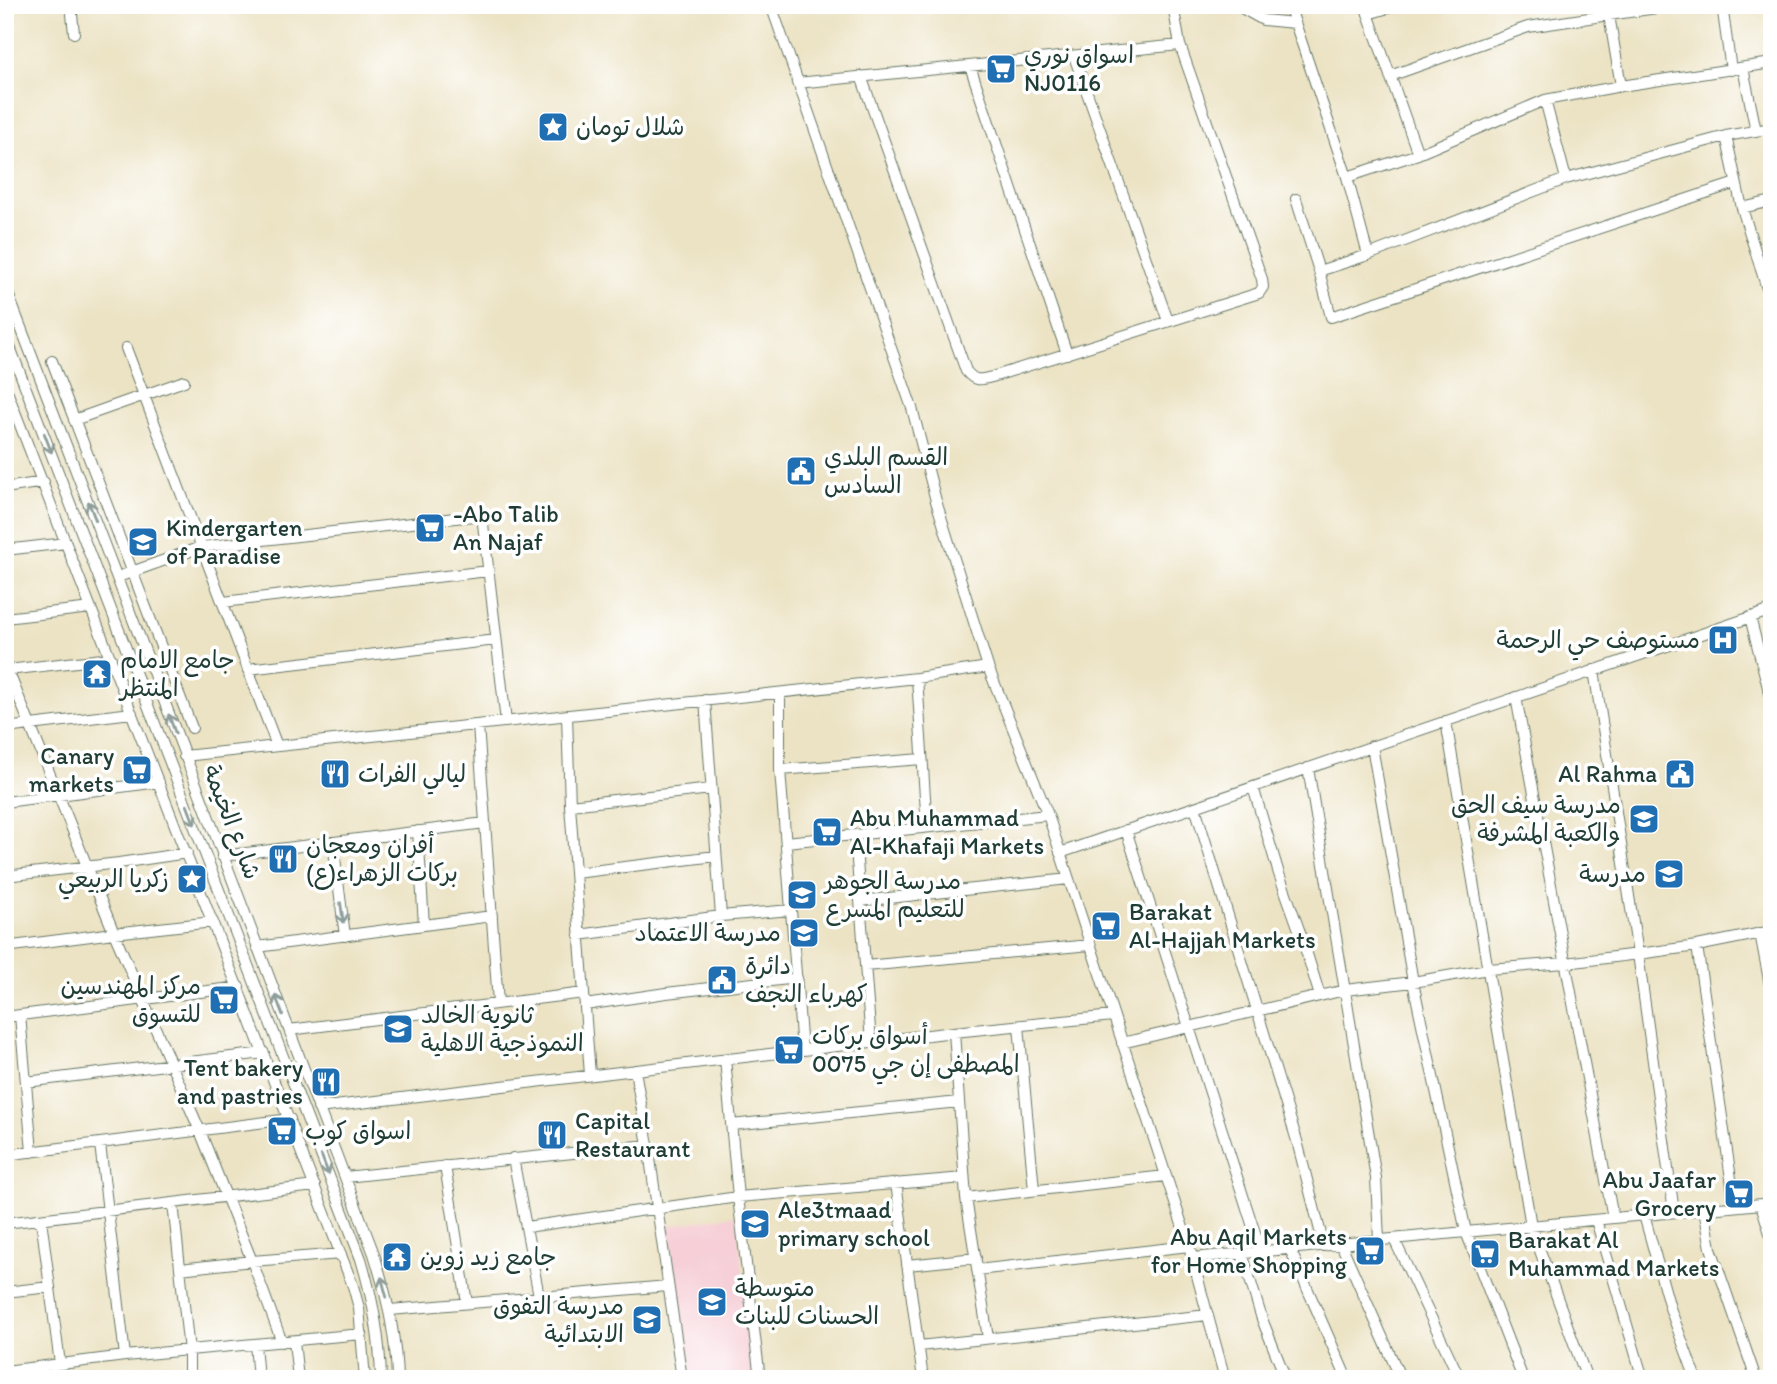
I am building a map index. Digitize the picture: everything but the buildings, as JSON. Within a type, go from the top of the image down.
[{"type":"street","points":[[71,5],[74,33]]},
{"type":"street","points":[[771,5],[912,408],[936,501],[988,667],[1048,815],[1189,1246],[1225,1379]]},
{"type":"street","points":[[861,76],[966,372],[972,378],[980,380],[1259,293],[1263,287],[1180,45],[1173,5]]},
{"type":"street","points":[[1236,5],[1263,20],[1295,23]]},
{"type":"street","points":[[1289,5],[1348,177],[1368,255]]},
{"type":"street","points":[[1398,5],[1367,10],[1418,154]]},
{"type":"street","points":[[1390,76],[1528,27],[1663,6],[1690,5]]},
{"type":"street","points":[[1722,5],[1731,70]]},
{"type":"street","points":[[1609,15],[1621,86]]},
{"type":"street","points":[[797,83],[1180,45]]},
{"type":"street","points":[[1074,56],[1168,321]]},
{"type":"street","points":[[1348,177],[1418,154],[1545,100],[1772,63]]},
{"type":"street","points":[[970,66],[1067,354]]},
{"type":"street","points":[[1743,68],[1756,131]]},
{"type":"street","points":[[1545,100],[1566,179]]},
{"type":"street","points":[[1319,271],[1368,255],[1566,179],[1726,136],[1772,128]]},
{"type":"street","points":[[1726,136],[1742,208],[1772,305]]},
{"type":"street","points":[[1296,199],[1331,317],[1736,183]]},
{"type":"street","points":[[1742,208],[1772,201]]},
{"type":"street","points":[[1760,268],[1772,266]]},
{"type":"street","name":"شارع الخيمة","points":[[5,286],[374,1254],[390,1310],[397,1379]]},
{"type":"street","name":"شارع الخيمة","points":[[5,334],[361,1259],[377,1321],[381,1379]]},
{"type":"street","points":[[12,351],[21,350],[28,345]]},
{"type":"street","points":[[126,348],[277,746]]},
{"type":"street","points":[[52,361],[192,728]]},
{"type":"street","points":[[74,420],[184,381]]},
{"type":"street","points":[[5,386],[354,1286],[359,1308],[365,1379]]},
{"type":"street","points":[[32,402],[48,395]]},
{"type":"street","points":[[5,488],[44,482]]},
{"type":"street","points":[[118,577],[201,547],[482,515],[506,722]]},
{"type":"street","points":[[5,550],[66,543]]},
{"type":"street","points":[[223,602],[488,571]]},
{"type":"street","points":[[5,618],[91,608]]},
{"type":"street","points":[[1060,853],[1772,610]]},
{"type":"street","points":[[1750,617],[1768,677],[1772,703]]},
{"type":"street","points":[[248,669],[496,640]]},
{"type":"street","points":[[111,658],[7,666],[114,933],[200,1131],[282,1342]]},
{"type":"street","points":[[184,756],[917,678],[988,667]]},
{"type":"street","points":[[1594,670],[1674,1212]]},
{"type":"street","points":[[917,678],[927,827]]},
{"type":"street","points":[[780,693],[780,770],[802,1050]]},
{"type":"street","points":[[1516,697],[1613,1218]]},
{"type":"street","points":[[705,700],[721,916]]},
{"type":"street","points":[[5,728],[132,713]]},
{"type":"street","points":[[567,716],[570,805],[590,1075]]},
{"type":"street","points":[[1446,721],[1531,1226],[1587,1379]]},
{"type":"street","points":[[478,725],[498,1003]]},
{"type":"street","points":[[1371,746],[1413,982],[1466,1232],[1523,1379]]},
{"type":"street","points":[[150,758],[166,752]]},
{"type":"street","points":[[780,770],[922,759]]},
{"type":"street","points":[[1308,768],[1376,1178],[1380,1240]]},
{"type":"street","points":[[5,802],[159,782]]},
{"type":"street","points":[[1254,787],[1279,874],[1320,996]]},
{"type":"street","points":[[570,805],[711,789]]},
{"type":"street","points":[[1195,807],[1297,1141],[1324,1246]]},
{"type":"street","points":[[786,842],[1048,815]]},
{"type":"street","points":[[203,848],[217,870],[222,870],[224,860],[333,842],[485,823]]},
{"type":"street","points":[[1126,830],[1261,1252]]},
{"type":"street","points":[[418,831],[424,925]]},
{"type":"street","points":[[855,835],[871,1042]]},
{"type":"street","points":[[333,842],[345,936]]},
{"type":"street","points":[[5,876],[187,853]]},
{"type":"street","points":[[575,873],[716,856]]},
{"type":"street","points":[[860,901],[1069,879]]},
{"type":"street","points":[[227,910],[229,904],[237,905],[251,930]]},
{"type":"street","points":[[579,935],[721,916],[791,910]]},
{"type":"street","points":[[257,947],[492,916]]},
{"type":"street","points":[[5,947],[213,922]]},
{"type":"street","points":[[1122,1043],[1345,990],[1488,970],[1697,946],[1772,931]]},
{"type":"street","points":[[1760,933],[1772,996]]},
{"type":"street","points":[[865,966],[1090,945]]},
{"type":"street","points":[[1697,946],[1735,1206]]},
{"type":"street","points":[[584,1005],[797,978]]},
{"type":"street","points":[[5,1017],[239,987]]},
{"type":"street","points":[[289,1030],[584,993]]},
{"type":"street","points":[[20,1016],[32,1152]]},
{"type":"street","points":[[318,1108],[954,1032],[1114,1016]]},
{"type":"street","points":[[1019,1026],[1034,1190]]},
{"type":"street","points":[[954,1032],[966,1198],[988,1338]]},
{"type":"street","points":[[26,1083],[264,1053]]},
{"type":"street","points":[[725,1059],[738,1198],[760,1379]]},
{"type":"street","points":[[635,1070],[681,1379]]},
{"type":"street","points":[[731,1125],[959,1102]]},
{"type":"street","points":[[5,1155],[290,1119]]},
{"type":"street","points":[[100,1144],[125,1356]]},
{"type":"street","points":[[345,1177],[648,1145]]},
{"type":"street","points":[[513,1158],[539,1296]]},
{"type":"street","points":[[445,1166],[467,1303]]},
{"type":"street","points":[[966,1198],[1166,1176]]},
{"type":"street","points":[[526,1227],[738,1198],[964,1178]]},
{"type":"street","points":[[896,1184],[923,1379]]},
{"type":"street","points":[[5,1223],[315,1185]]},
{"type":"street","points":[[173,1203],[189,1351],[189,1379]]},
{"type":"street","points":[[1192,1258],[1766,1203],[1772,1240]]},
{"type":"street","points":[[1704,1209],[1711,1248],[1756,1379]]},
{"type":"street","points":[[1644,1215],[1670,1308],[1696,1379]]},
{"type":"street","points":[[41,1219],[60,1364]]},
{"type":"street","points":[[1596,1220],[1643,1379]]},
{"type":"street","points":[[1394,1239],[1460,1379]]},
{"type":"street","points":[[1341,1244],[1401,1379]]},
{"type":"street","points":[[977,1270],[1189,1246]]},
{"type":"street","points":[[1290,1249],[1347,1379]]},
{"type":"street","points":[[180,1269],[341,1254]]},
{"type":"street","points":[[1242,1254],[1262,1319],[1286,1379]]},
{"type":"street","points":[[906,1265],[975,1258]]},
{"type":"street","points":[[390,1310],[668,1286]]},
{"type":"street","points":[[5,1292],[50,1287]]},
{"type":"street","points":[[919,1346],[1208,1315]]},
{"type":"street","points":[[5,1371],[125,1356],[362,1334]]},
{"type":"street","points":[[294,1341],[298,1379]]},
{"type":"street","points":[[255,1344],[258,1379]]},
{"type":"shaded area","name":"متوسطة الحسنات للبنات","points":[[736,1215],[756,1379],[687,1379],[668,1226]]},
{"type":"place","name":"اسواق نوري NJ0116","points":[[1001,69]]},
{"type":"place","name":"شلال تومان","points":[[553,127]]},
{"type":"place","name":"القسم البلدي السادس","points":[[801,471]]},
{"type":"place","name":"-Abo Talib An Najaf","points":[[430,528]]},
{"type":"place","name":"Kindergarten of Paradise","points":[[143,542]]},
{"type":"place","name":"مستوصف حي الرحمة","points":[[1723,640]]},
{"type":"place","name":"جامع الامام المنتظر","points":[[97,674]]},
{"type":"place","name":"Canary markets","points":[[137,770]]},
{"type":"place","name":"ليالي الفرات","points":[[335,774]]},
{"type":"place","name":"Al Rahma","points":[[1680,774]]},
{"type":"place","name":"مدرسة سيف الحق والكعبة المشرفة","points":[[1644,819]]},
{"type":"place","name":"Abu Muhammad Al-Khafaji Markets","points":[[827,832]]},
{"type":"place","name":"أفران ومعجان بركات الزهراء(ع)","points":[[283,859]]},
{"type":"place","name":"مدرسة","points":[[1669,874]]},
{"type":"place","name":"زكريا الربيعي","points":[[192,879]]},
{"type":"place","name":"مدرسة الجوهر للتعليم المسرع","points":[[802,895]]},
{"type":"place","name":"Barakat Al-Hajjah Markets","points":[[1106,926]]},
{"type":"place","name":"مدرسة الاعتماد","points":[[804,933]]},
{"type":"place","name":"دائرة كهرباء النجف","points":[[722,980]]},
{"type":"place","name":"مركز المهندسين للتسوق","points":[[224,1000]]},
{"type":"place","name":"ثانوية الخالد النموذجية الاهلية","points":[[398,1029]]},
{"type":"place","name":"أسواق بركات المصطفی إن جي 0075","points":[[789,1050]]},
{"type":"place","name":"Tent bakery and pastries","points":[[326,1082]]},
{"type":"place","name":"اسواق كوب","points":[[282,1131]]},
{"type":"place","name":"Capital Restaurant","points":[[552,1135]]},
{"type":"place","name":"Abu Jaafar Grocery","points":[[1739,1194]]},
{"type":"place","name":"Ale3tmaad primary school","points":[[755,1224]]},
{"type":"place","name":"Abu Aqil Markets for Home Shopping","points":[[1370,1251]]},
{"type":"place","name":"Barakat Al Muhammad Markets","points":[[1485,1254]]},
{"type":"place","name":"جامع زيد زوين","points":[[397,1257]]},
{"type":"place","name":"متوسطة الحسنات للبنات","points":[[712,1302]]},
{"type":"place","name":"مدرسة التفوق الابتدائية","points":[[647,1320]]}]
